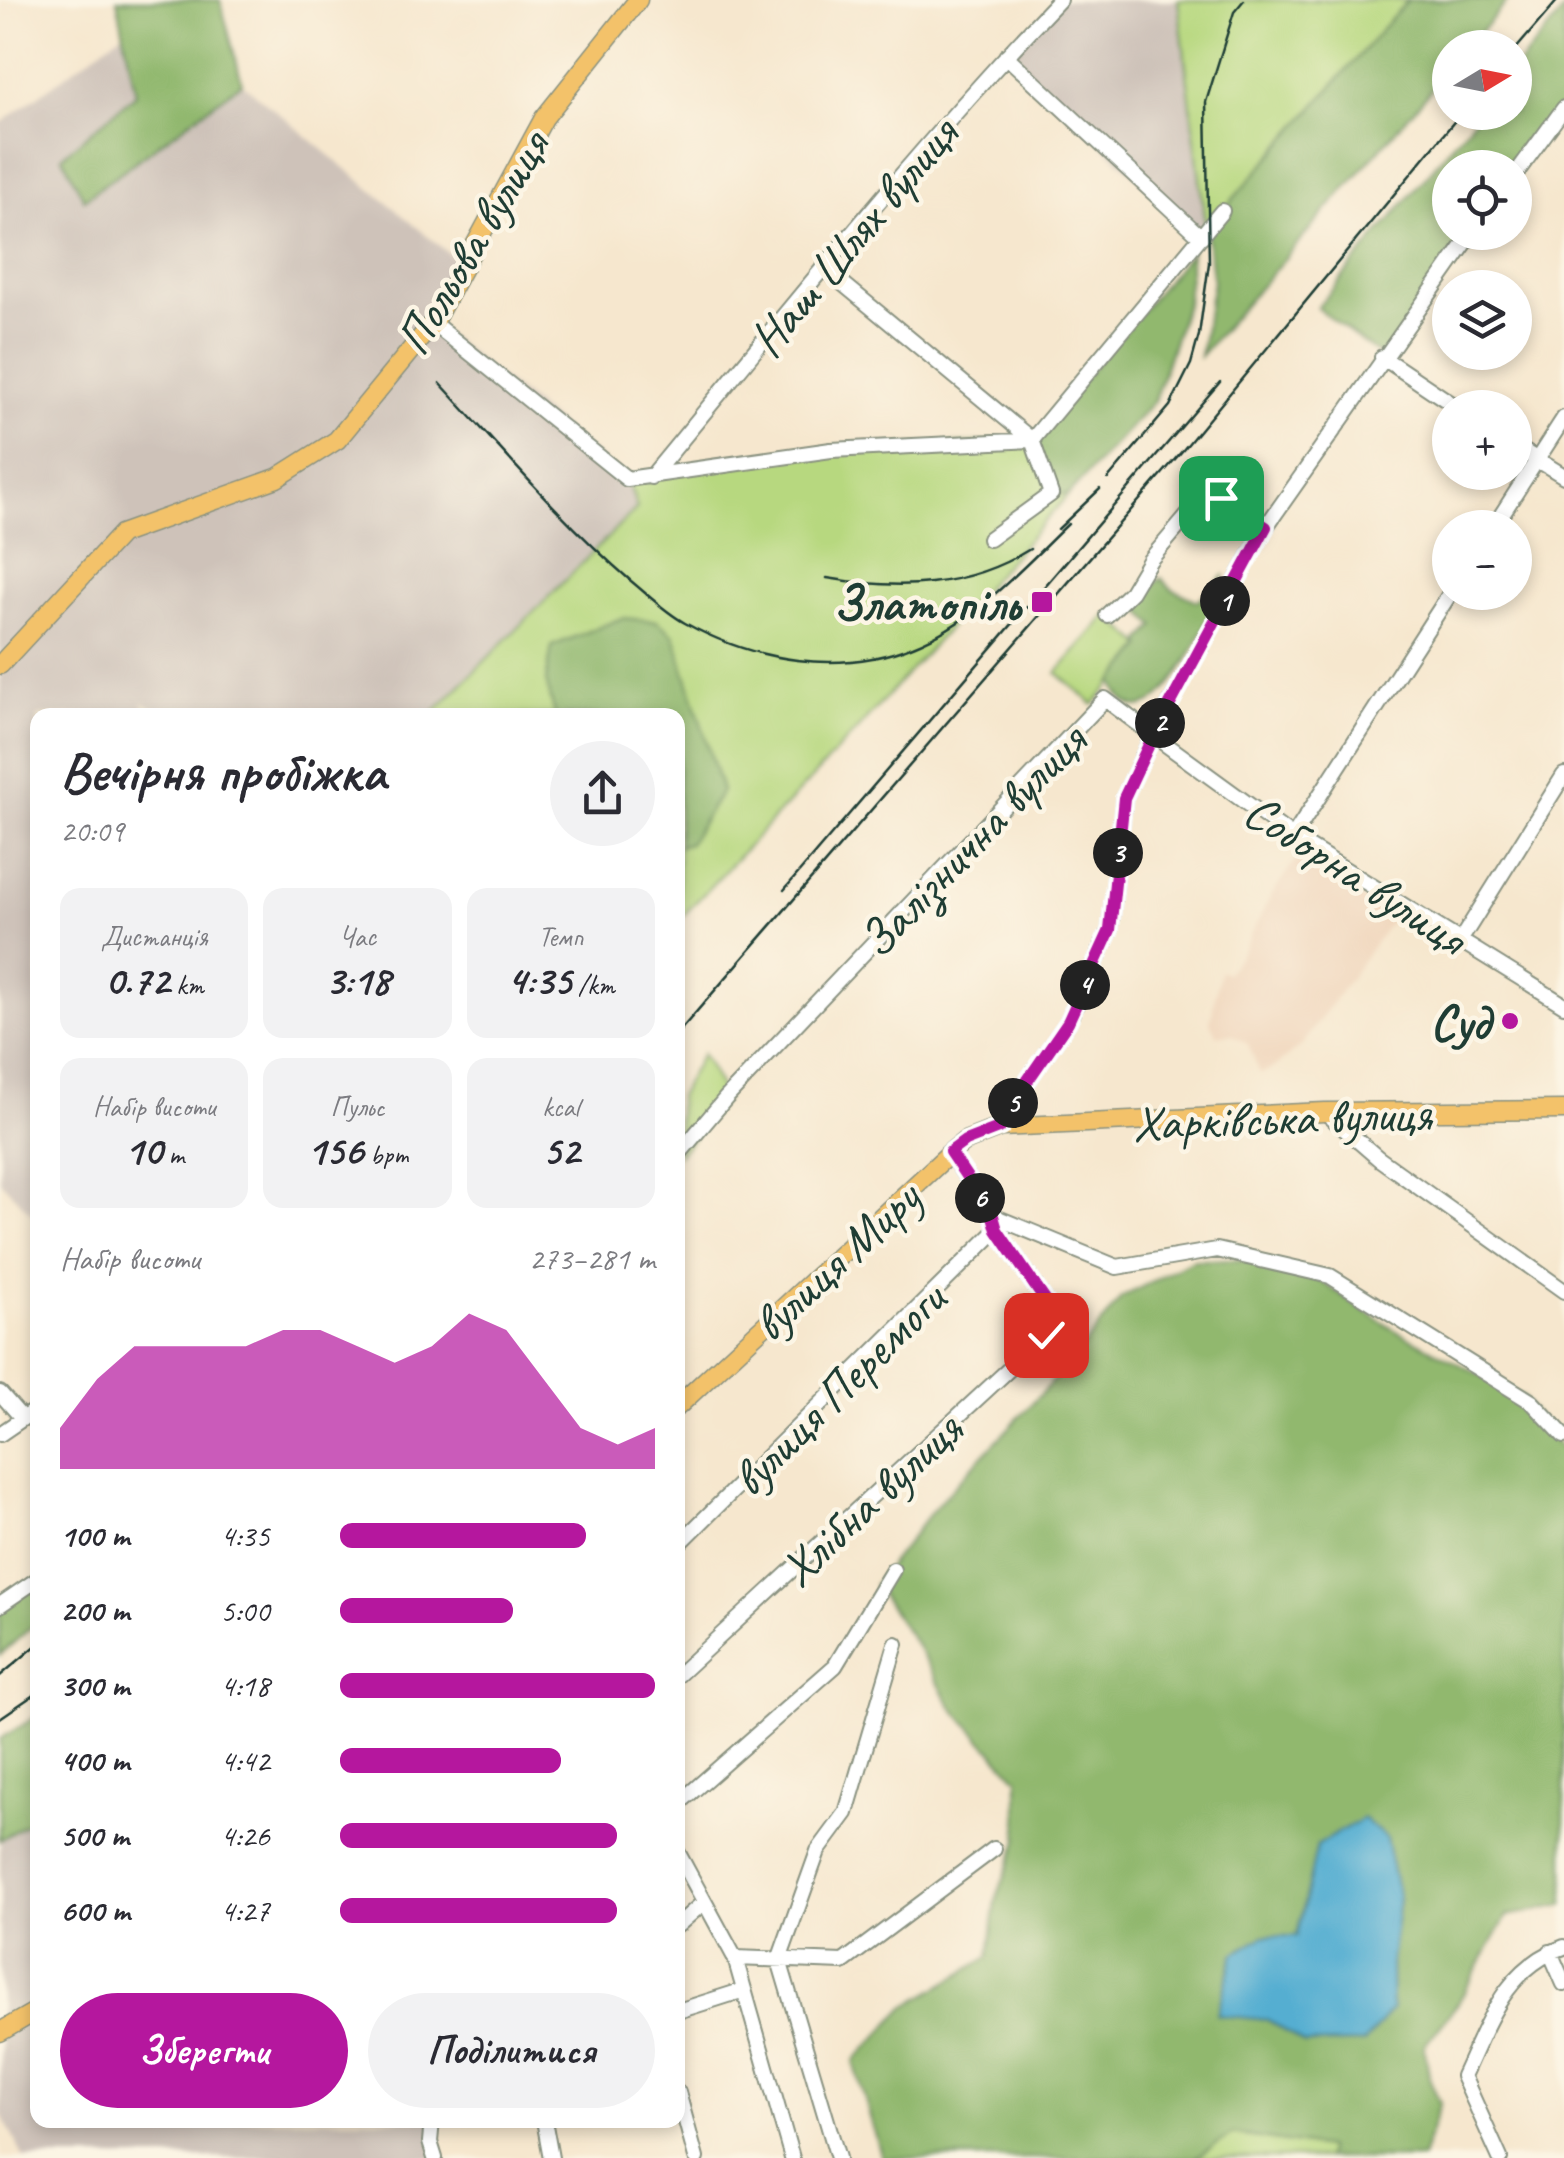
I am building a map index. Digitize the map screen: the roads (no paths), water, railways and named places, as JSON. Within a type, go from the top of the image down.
[{"type":"main road","name":"Польова вулиця","points":[[0,665],[121,534],[277,478],[337,440],[433,323],[544,118],[638,0]]},
{"type":"main road","name":"Харківська вулиця","points":[[1001,1127],[1325,1112],[1564,1110]]},
{"type":"main road","name":"вулиця Миру","points":[[685,1399],[950,1152],[965,1141],[1001,1127]]},
{"type":"main road","points":[[0,2032],[30,2015]]},
{"type":"street","name":"Наш Шлях вулиця","points":[[650,478],[824,268],[1006,56],[1060,0]]},
{"type":"street","points":[[1006,56],[1202,237]]},
{"type":"street","points":[[1532,152],[1564,108]]},
{"type":"street","points":[[433,323],[627,479],[831,450],[1032,440],[1222,211]]},
{"type":"street","name":"Залізнична вулиця","points":[[685,1146],[1104,700],[1153,736],[1266,527],[1460,250]]},
{"type":"street","points":[[824,268],[1032,440],[1051,494],[989,539]]},
{"type":"street","points":[[1382,357],[1432,391]]},
{"type":"street","points":[[1505,510],[1564,418]]},
{"type":"street","points":[[1532,457],[1564,476]]},
{"type":"street","points":[[1107,615],[1132,592],[1150,560],[1195,508],[1221,498],[1266,527]]},
{"type":"street","points":[[1293,837],[1439,610]]},
{"type":"street","points":[[1001,1127],[1017,1096],[1068,1022],[1110,930],[1124,798],[1153,736]]},
{"type":"street","name":"Соборна вулиця","points":[[1153,736],[1293,837],[1564,1005]]},
{"type":"street","points":[[1460,941],[1564,775]]},
{"type":"street","points":[[1325,1112],[1378,1158],[1564,1290]]},
{"type":"street","points":[[950,1152],[995,1223],[1116,1267],[1217,1250],[1330,1276],[1532,1402],[1564,1436]]},
{"type":"street","name":"Хлібна вулиця","points":[[685,1669],[1046,1335],[1055,1315],[995,1223]]},
{"type":"street","name":"вулиця Перемоги","points":[[685,1538],[995,1223]]},
{"type":"street","points":[[0,1393],[22,1418]]},
{"type":"street","points":[[0,1434],[30,1413]]},
{"type":"street","points":[[685,1798],[835,1666],[893,1570]]},
{"type":"street","points":[[0,1605],[30,1584]]},
{"type":"street","points":[[838,2158],[779,1960],[818,1852],[846,1812],[896,1644]]},
{"type":"street","points":[[734,1958],[843,1962],[994,1849]]},
{"type":"street","points":[[685,1867],[734,1958],[792,2158]]},
{"type":"street","points":[[685,1919],[704,1902]]},
{"type":"street","points":[[1500,2158],[1463,2076],[1493,2012],[1521,1970],[1557,1950],[1564,1984]]},
{"type":"street","points":[[685,2009],[742,1991]]},
{"type":"street","points":[[685,2118],[696,2158]]},
{"type":"street","points":[[431,2128],[435,2158]]},
{"type":"street","points":[[545,2128],[551,2158]]},
{"type":"water","points":[[1363,1818],[1386,1838],[1399,1899],[1391,1962],[1392,2009],[1364,2043],[1305,2044],[1268,2020],[1217,2015],[1234,1954],[1263,1936],[1297,1936],[1317,1845]]},
{"type":"railway","points":[[1108,479],[1170,406],[1191,364],[1209,263],[1206,102],[1234,12],[1244,0]]},
{"type":"railway","points":[[1532,30],[1558,0]]},
{"type":"railway","points":[[685,1025],[1183,450],[1447,130]]},
{"type":"railway","points":[[784,890],[1220,382]]},
{"type":"railway","points":[[440,383],[557,510],[657,603],[711,636],[768,655],[827,662],[856,660],[885,655],[936,636],[1015,576],[1068,524]]},
{"type":"railway","points":[[1058,529],[1100,489]]},
{"type":"railway","points":[[827,578],[880,584],[931,583],[981,572],[1030,549]]},
{"type":"railway","points":[[0,1676],[30,1651]]},
{"type":"railway","points":[[0,1718],[30,1697]]},
{"type":"place","name":"Златопіль","points":[[1042,602]]},
{"type":"place","name":"Суд","points":[[1510,1021]]}]
